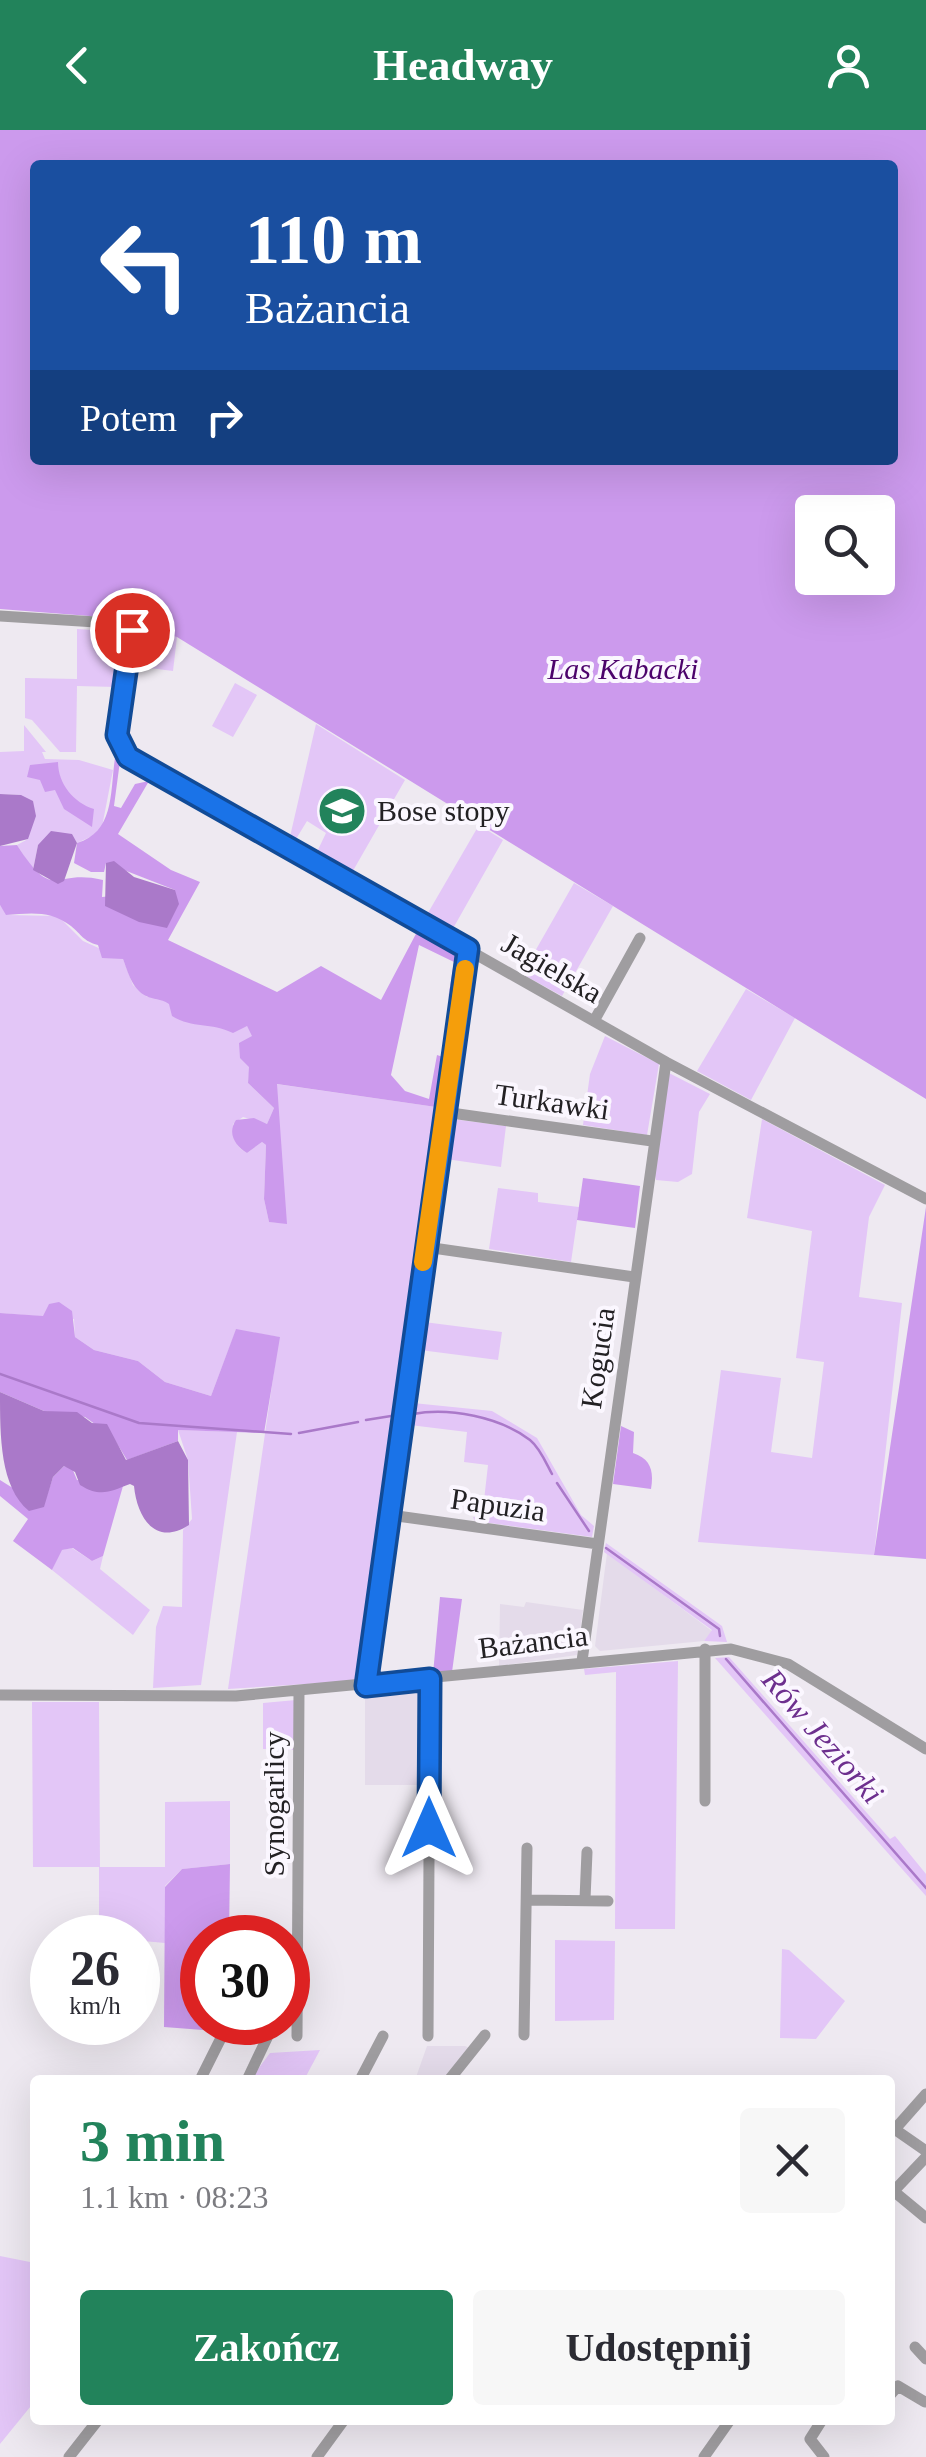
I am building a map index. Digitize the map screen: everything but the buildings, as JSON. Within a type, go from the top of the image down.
[{"type":"street","name":"Jagielska","points":[[0,616],[128,624],[132,630],[117,735],[128,757],[666,1062],[926,1199]]},
{"type":"street","points":[[594,1021],[640,938]]},
{"type":"street","points":[[366,1686],[468,949]]},
{"type":"street","name":"Kogucia","points":[[582,1661],[666,1062]]},
{"type":"street","name":"Turkawki","points":[[444,1112],[652,1141]]},
{"type":"street","points":[[426,1246],[634,1277]]},
{"type":"street","name":"Papuzia","points":[[390,1514],[598,1544]]},
{"type":"street","points":[[705,1649],[705,1801]]},
{"type":"street","name":"Bażancia","points":[[0,1694],[221,1696],[300,1692],[705,1649],[748,1652],[788,1664],[926,1748]]},
{"type":"street","points":[[428,2036],[430,1679]]},
{"type":"street","name":"Synogarlicy","points":[[298,1915],[300,1692]]},
{"type":"street","points":[[524,2035],[527,1848]]},
{"type":"street","points":[[585,1899],[587,1852]]},
{"type":"street","points":[[528,1900],[608,1901]]},
{"type":"street","points":[[453,2075],[486,2035]]},
{"type":"street","points":[[363,2075],[384,2036]]},
{"type":"street","points":[[202,2075],[218,2045]]},
{"type":"street","points":[[249,2075],[264,2045]]},
{"type":"street","points":[[895,2125],[926,2094]]},
{"type":"street","points":[[895,2130],[926,2154],[895,2187]]},
{"type":"street","points":[[895,2194],[926,2218]]},
{"type":"street","points":[[915,2347],[926,2359]]},
{"type":"street","points":[[895,2389],[898,2386],[926,2402]]},
{"type":"street","points":[[69,2457],[94,2425]]},
{"type":"street","points":[[316,2457],[340,2425]]},
{"type":"street","points":[[704,2457],[726,2425]]},
{"type":"street","points":[[819,2425],[810,2439],[824,2457]]},
{"type":"shaded area","points":[[139,628],[177,637],[173,671],[134,666]]},
{"type":"shaded area","points":[[77,629],[124,632],[116,687],[77,686],[76,752],[60,752],[32,720],[25,718],[25,678],[77,679]]},
{"type":"shaded area","points":[[235,683],[257,695],[233,737],[212,726]]},
{"type":"shaded area","name":"Bose stopy","points":[[316,724],[405,780],[350,876],[315,856],[326,833],[307,821],[293,844],[289,841]]},
{"type":"shaded area","points":[[24,725],[46,752],[42,752],[45,759],[79,760],[113,770],[101,832],[77,843],[71,834],[38,845],[33,870],[17,845],[28,839],[21,795],[0,794],[0,752],[24,751]]},
{"type":"shaded area","points":[[0,794],[21,795],[33,801],[36,816],[28,839],[0,846]]},
{"type":"shaded area","points":[[479,825],[503,840],[451,932],[425,918]]},
{"type":"shaded area","points":[[51,831],[72,834],[77,843],[64,881],[58,884],[33,870],[38,845]]},
{"type":"shaded area","points":[[114,861],[134,877],[175,890],[179,904],[167,928],[139,922],[105,906],[106,863]]},
{"type":"shaded area","points":[[574,883],[613,906],[562,996],[522,974]]},
{"type":"shaded area","points":[[0,905],[7,915],[58,916],[83,941],[123,959],[133,985],[147,997],[159,997],[213,1024],[247,1026],[253,1036],[248,1083],[274,1108],[267,1124],[243,1117],[233,1124],[233,1133],[237,1144],[247,1153],[262,1142],[266,1145],[264,1199],[269,1222],[286,1223],[276,1084],[436,1107],[355,1681],[228,1689],[279,1337],[236,1330],[211,1396],[165,1382],[138,1361],[94,1350],[75,1337],[74,1319],[0,1313]]},
{"type":"shaded area","points":[[746,989],[795,1018],[751,1100],[697,1071]]},
{"type":"shaded area","points":[[605,1036],[659,1064],[647,1135],[583,1125],[590,1074]]},
{"type":"shaded area","points":[[669,1073],[710,1094],[699,1112],[692,1174],[678,1182],[656,1180],[655,1175]]},
{"type":"shaded area","points":[[452,1119],[506,1126],[501,1167],[446,1159]]},
{"type":"shaded area","points":[[762,1119],[885,1185],[869,1217],[859,1297],[902,1303],[874,1555],[698,1542],[721,1370],[781,1378],[771,1452],[812,1458],[824,1362],[796,1358],[812,1231],[747,1218]]},
{"type":"shaded area","points":[[498,1188],[538,1193],[538,1202],[579,1207],[571,1262],[489,1249]]},
{"type":"shaded area","points":[[424,1322],[502,1332],[498,1360],[420,1350]]},
{"type":"shaded area","points":[[0,1392],[44,1411],[77,1412],[92,1423],[107,1424],[126,1460],[178,1441],[188,1460],[189,1525],[177,1531],[157,1531],[144,1518],[134,1486],[94,1491],[80,1485],[75,1472],[64,1466],[53,1477],[44,1507],[29,1511],[19,1501],[7,1475]]},
{"type":"shaded area","points":[[413,1403],[492,1411],[537,1438],[581,1515],[594,1526],[592,1537],[475,1521],[473,1517],[482,1518],[488,1465],[464,1462],[467,1432],[410,1425]]},
{"type":"shaded area","points":[[178,1430],[237,1432],[201,1685],[153,1688],[156,1627],[163,1606],[182,1607],[183,1530],[192,1519],[188,1460]]},
{"type":"shaded area","points":[[606,1543],[722,1626],[727,1642],[704,1641],[712,1630],[604,1552]]},
{"type":"shaded area","points":[[72,1548],[92,1561],[103,1556],[100,1569],[150,1610],[133,1635],[52,1570],[61,1550]]},
{"type":"shaded area","points":[[607,1553],[712,1631],[704,1641],[600,1651],[595,1646]]},
{"type":"shaded area","points":[[526,1602],[583,1610],[577,1655],[499,1666],[500,1604],[524,1607]]},
{"type":"shaded area","points":[[729,1657],[890,1839],[895,1836],[926,1874],[926,1896],[715,1658]]},
{"type":"shaded area","points":[[678,1661],[675,1929],[615,1929],[616,1672],[585,1675],[584,1669]]},
{"type":"shaded area","points":[[427,1687],[427,1785],[365,1785],[365,1694]]},
{"type":"shaded area","points":[[296,1700],[296,1750],[263,1749],[263,1703]]},
{"type":"shaded area","points":[[32,1702],[99,1702],[100,1867],[165,1867],[165,1802],[230,1801],[230,1864],[182,1869],[165,1886],[165,1943],[160,1943],[160,1915],[99,1915],[99,1867],[33,1867]]},
{"type":"shaded area","points":[[555,1940],[615,1941],[614,2020],[555,2021]]},
{"type":"shaded area","points":[[782,1949],[789,1950],[845,2001],[816,2039],[780,2038]]},
{"type":"shaded area","points":[[427,2046],[472,2049],[451,2075],[417,2075]]},
{"type":"shaded area","points":[[320,2050],[307,2075],[254,2075],[270,2053]]},
{"type":"shaded area","points":[[0,2256],[30,2262],[30,2407],[0,2444]]},
{"type":"green space","name":"Las Kabacki","points":[[0,130],[926,130],[926,1099],[177,637],[139,628],[128,619],[0,609]]},
{"type":"green space","points":[[115,758],[120,761],[114,806],[121,808],[135,784],[149,781],[118,834],[171,870],[200,882],[168,940],[277,992],[321,966],[381,1000],[418,930],[458,952],[448,999],[454,962],[419,945],[391,1075],[405,1091],[429,1099],[437,1055],[443,1057],[436,1107],[277,1084],[287,1224],[269,1222],[264,1199],[266,1145],[262,1142],[247,1153],[232,1134],[236,1120],[254,1118],[267,1124],[274,1108],[248,1083],[249,1067],[240,1058],[239,1043],[252,1036],[247,1026],[233,1033],[180,1020],[172,1016],[169,1004],[137,989],[123,959],[102,958],[98,945],[56,917],[6,915],[0,905],[0,846],[17,845],[47,879],[103,880],[102,897],[175,890],[106,863],[104,872],[91,872],[74,863],[77,843],[89,838],[104,820]]},
{"type":"green space","points":[[58,762],[68,792],[94,809],[92,827],[64,809],[55,790],[45,792],[40,780],[27,777],[30,765]]},
{"type":"green space","points":[[583,1178],[640,1186],[635,1228],[577,1220]]},
{"type":"green space","points":[[926,1207],[926,1559],[874,1555]]},
{"type":"green space","points":[[59,1302],[72,1311],[75,1337],[94,1350],[138,1361],[165,1382],[211,1396],[236,1329],[280,1337],[264,1433],[178,1430],[178,1441],[127,1460],[113,1437],[85,1417],[44,1411],[0,1392],[0,1313],[43,1316],[49,1304]]},
{"type":"green space","points":[[621,1426],[634,1432],[633,1453],[650,1466],[651,1489],[613,1484]]},
{"type":"green space","points":[[64,1466],[72,1468],[77,1480],[123,1486],[103,1556],[92,1561],[73,1548],[62,1550],[52,1570],[13,1541],[28,1519],[0,1496],[0,1480],[43,1507],[53,1477]]},
{"type":"green space","points":[[440,1597],[462,1599],[452,1672],[433,1674]]},
{"type":"green space","points":[[230,1864],[229,1915],[180,1915],[180,2028],[164,2027],[165,1887],[182,1869]]},
{"type":"waterway","name":"Rów Jeziorki","points":[[0,1374],[139,1423],[291,1434]]},
{"type":"waterway","name":"Rów Jeziorki","points":[[413,1414],[458,1413],[504,1425],[534,1443],[552,1474]]},
{"type":"waterway","name":"Rów Jeziorki","points":[[366,1420],[391,1416]]},
{"type":"waterway","name":"Rów Jeziorki","points":[[299,1433],[358,1422]]},
{"type":"waterway","name":"Rów Jeziorki","points":[[557,1483],[589,1531]]},
{"type":"waterway","name":"Rów Jeziorki","points":[[606,1548],[719,1629],[720,1636]]},
{"type":"waterway","name":"Rów Jeziorki","points":[[726,1659],[926,1888]]},
{"type":"slow traffic","points":[[423,1262],[465,969]]},
{"type":"place","name":"Bose stopy","points":[[342,811]]},
{"type":"route","points":[[132,630],[117,735],[119,746],[128,757],[468,949],[366,1686],[430,1679],[429,1828]]}]
